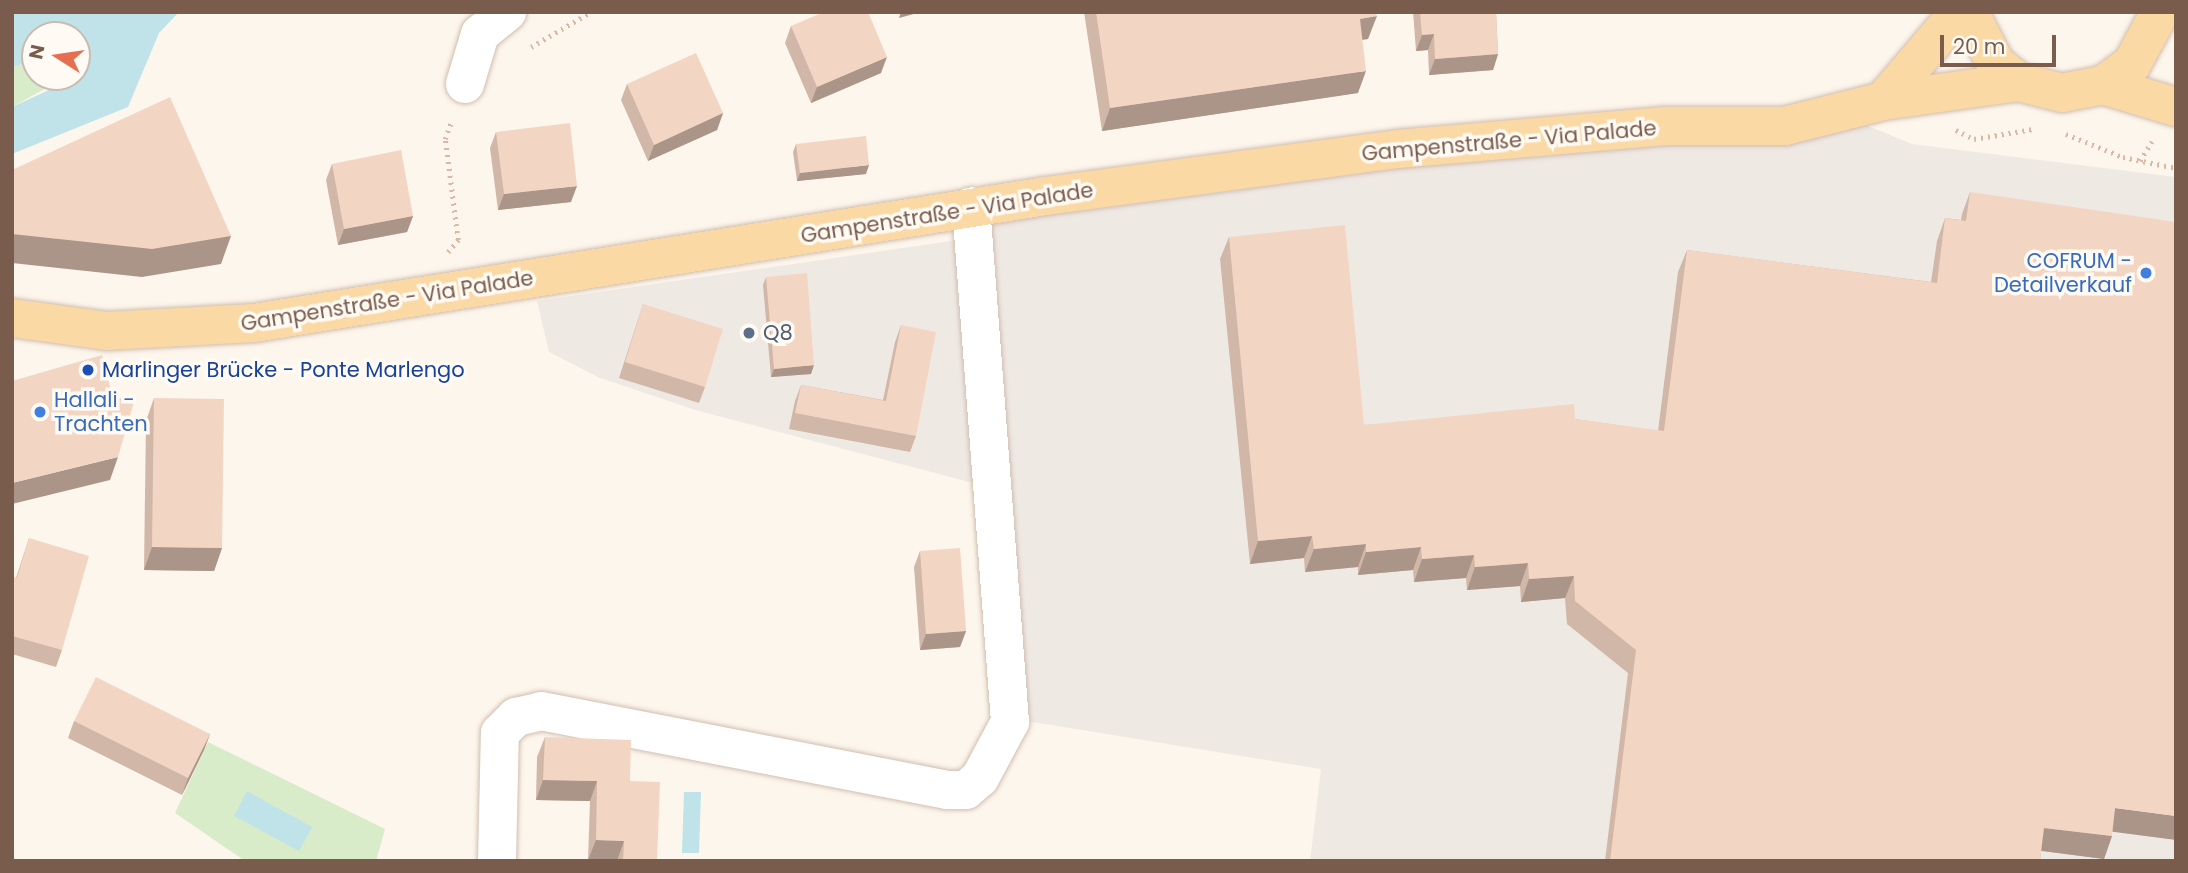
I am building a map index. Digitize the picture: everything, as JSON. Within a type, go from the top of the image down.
[{"type":"main road","points":[[1883,101],[1959,12]]},
{"type":"main road","points":[[1969,12],[1982,48],[2020,82],[2062,93],[2104,85],[2132,64],[2160,12]]},
{"type":"main road","points":[[2160,12],[2176,44]]},
{"type":"main road","name":"Gampenstraße - Via Palade","points":[[12,318],[107,331],[254,323],[971,206],[1398,149],[1666,127],[1785,126],[1883,101],[1939,95],[1971,85],[2020,82]]},
{"type":"main road","points":[[2104,85],[2176,107]]},
{"type":"lane","points":[[465,84],[480,34],[507,12]]},
{"type":"lane","points":[[497,861],[500,733],[516,717],[541,711],[947,790],[966,790],[980,778],[1010,722],[971,206]]},
{"type":"path","points":[[522,51],[591,12]]},
{"type":"path","points":[[442,258],[458,240],[445,139],[465,84]]},
{"type":"path","points":[[1939,95],[1961,138],[2046,130]]},
{"type":"path","points":[[2058,131],[2123,157],[2176,168]]},
{"type":"shaded area","points":[[1841,115],[1912,144],[2176,177],[2176,861],[1310,861],[1321,769],[990,715],[977,484],[695,410],[598,377],[549,352],[537,301],[958,240],[958,208]]},
{"type":"green space","points":[[21,64],[21,91],[41,91],[12,107],[12,67]]},
{"type":"green space","points":[[208,742],[385,829],[376,861],[245,861],[175,813]]},
{"type":"water","points":[[12,12],[179,12],[159,33],[128,107],[12,154],[12,107],[47,91],[91,91],[91,21],[21,21],[21,64],[12,67]]},
{"type":"water","points":[[247,791],[312,827],[299,851],[234,816]]},
{"type":"water","points":[[684,792],[701,792],[699,853],[682,853]]},
{"type":"building","points":[[824,12],[868,12],[887,57],[817,87],[791,26]]},
{"type":"building","points":[[1096,12],[1376,12],[1377,16],[1360,19],[1366,71],[1110,108]]},
{"type":"building","points":[[1420,12],[1496,12],[1498,54],[1435,59],[1434,34],[1422,35]]},
{"type":"building","points":[[696,53],[723,113],[654,145],[627,84]]},
{"type":"building","points":[[170,97],[231,236],[152,249],[12,234],[12,170]]},
{"type":"building","points":[[570,123],[577,186],[504,194],[496,132]]},
{"type":"building","points":[[866,136],[869,165],[800,173],[796,144]]},
{"type":"building","points":[[401,150],[413,216],[344,229],[332,164]]},
{"type":"building","points":[[1970,192],[2176,222],[2176,816],[2115,808],[2112,836],[2044,828],[2040,861],[1610,861],[1636,650],[1575,601],[1574,576],[1529,579],[1528,563],[1475,567],[1474,555],[1422,559],[1421,547],[1366,552],[1366,544],[1314,549],[1312,536],[1258,541],[1229,237],[1345,225],[1364,425],[1574,404],[1575,419],[1664,431],[1687,250],[1937,283],[1945,218],[1966,221]]},
{"type":"building","points":[[807,273],[814,365],[774,369],[766,277]]},
{"type":"building","points":[[643,304],[723,329],[705,387],[625,362]]},
{"type":"building","points":[[901,325],[936,332],[916,436],[795,413],[801,385],[886,401]]},
{"type":"building","points":[[102,355],[113,398],[135,398],[118,457],[12,483],[12,381]]},
{"type":"building","points":[[154,398],[224,399],[222,548],[152,547]]},
{"type":"building","points":[[29,538],[89,556],[62,650],[12,636],[12,577],[17,578]]},
{"type":"building","points":[[960,548],[966,631],[926,634],[920,551]]},
{"type":"building","points":[[96,677],[210,734],[188,778],[74,721]]},
{"type":"building","points":[[545,737],[631,740],[630,781],[660,782],[657,861],[623,861],[624,841],[596,840],[597,781],[543,780]]},
{"type":"place","name":"COFRUM - Detailverkauf","points":[[2146,273]]},
{"type":"place","name":"Q8","points":[[749,333]]},
{"type":"place","name":"Marlinger Brücke - Ponte Marlengo","points":[[88,370]]},
{"type":"place","name":"Hallali - Trachten","points":[[40,412]]}]
